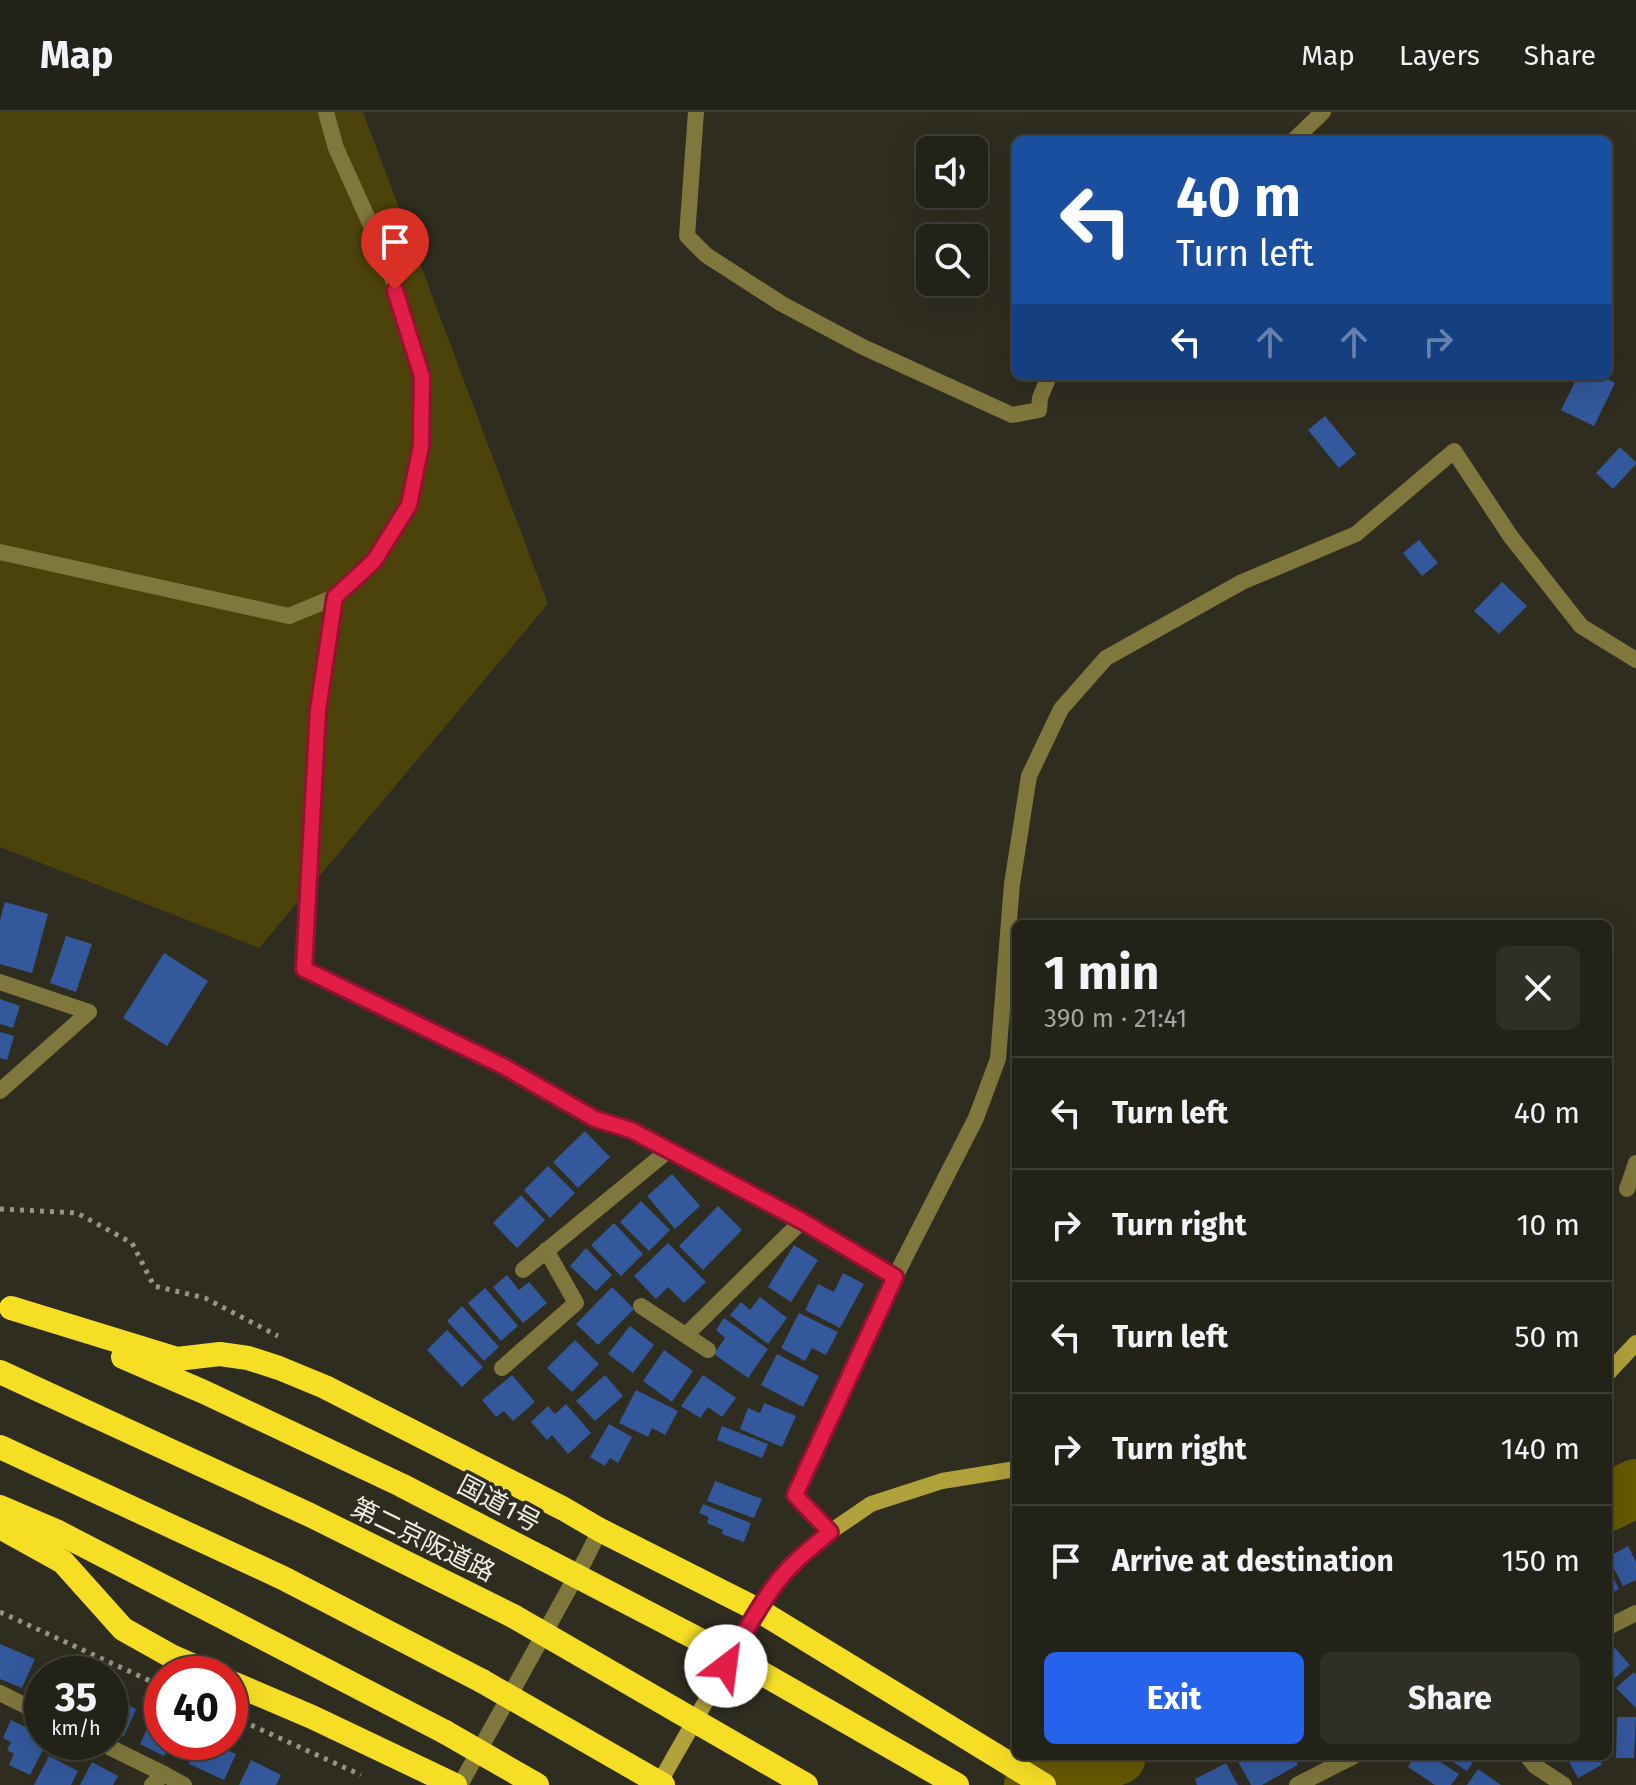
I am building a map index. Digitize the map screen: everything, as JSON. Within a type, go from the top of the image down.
[{"type":"highway","points":[[6,1305],[177,1359],[220,1354],[248,1358],[325,1387],[758,1610],[1044,1785]]},
{"type":"highway","name":"国道1号","points":[[6,1305],[204,1392],[401,1485],[742,1662],[957,1785]]},
{"type":"highway","name":"第二京阪道路","points":[[0,1372],[310,1515],[513,1616],[806,1785]]},
{"type":"highway","points":[[0,1447],[283,1578],[482,1681],[661,1785]]},
{"type":"highway","points":[[0,1507],[56,1531],[445,1732],[537,1785]]},
{"type":"highway","points":[[0,1527],[63,1562],[123,1629],[171,1656]]},
{"type":"highway","points":[[248,1690],[457,1785]]},
{"type":"street","points":[[0,552],[289,616],[335,597],[374,561],[409,505],[421,446],[422,377],[387,261],[336,148],[326,112]]},
{"type":"street","points":[[696,112],[687,236],[706,255],[782,304],[863,347],[1012,415],[1039,410],[1047,380]]},
{"type":"street","points":[[1298,136],[1323,112]]},
{"type":"street","points":[[830,1532],[795,1495],[895,1277],[976,1118],[998,1059],[1012,884],[1029,776],[1061,709],[1106,658],[1242,582],[1356,534],[1454,451],[1511,537],[1581,626],[1636,660]]},
{"type":"street","points":[[335,597],[318,710],[304,969],[503,1066],[595,1119],[631,1130],[802,1221],[895,1277]]},
{"type":"street","points":[[0,982],[89,1012],[0,1091]]},
{"type":"street","points":[[523,1270],[669,1150]]},
{"type":"street","points":[[1627,1189],[1636,1163]]},
{"type":"street","points":[[686,1335],[802,1221]]},
{"type":"street","points":[[502,1368],[576,1303],[546,1250]]},
{"type":"street","points":[[641,1306],[708,1350]]},
{"type":"street","points":[[1612,1369],[1636,1343]]},
{"type":"street","points":[[661,1785],[758,1610],[777,1582],[803,1555],[871,1504],[942,1481],[1012,1470]]},
{"type":"street","points":[[457,1785],[600,1530]]},
{"type":"street","points":[[1612,1625],[1636,1613]]},
{"type":"street","points":[[2,1699],[24,1707]]},
{"type":"street","points":[[127,1760],[158,1780],[184,1785]]},
{"type":"street","points":[[1297,1785],[1346,1760]]},
{"type":"street","points":[[1530,1760],[1564,1785]]},
{"type":"path","points":[[0,1612],[144,1678]]},
{"type":"path","points":[[248,1724],[370,1779]]},
{"type":"shaded area","points":[[0,112],[363,112],[548,604],[259,948],[0,847]]},
{"type":"building","points":[[1576,380],[1609,380],[1615,383],[1594,426],[1561,410]]},
{"type":"building","points":[[1325,416],[1356,454],[1339,468],[1308,430]]},
{"type":"building","points":[[1620,447],[1636,464],[1613,489],[1596,473]]},
{"type":"building","points":[[1419,540],[1438,563],[1422,576],[1403,553]]},
{"type":"building","points":[[1502,582],[1527,606],[1499,634],[1474,611]]},
{"type":"building","points":[[5,902],[48,914],[32,973],[0,964],[0,920]]},
{"type":"building","points":[[66,936],[92,944],[76,992],[50,983]]},
{"type":"building","points":[[164,953],[208,981],[167,1046],[123,1018]]},
{"type":"building","points":[[0,999],[20,1006],[13,1028],[0,1024]]},
{"type":"building","points":[[0,1032],[14,1036],[7,1060],[0,1058]]},
{"type":"building","points":[[585,1131],[610,1157],[578,1188],[553,1162]]},
{"type":"building","points":[[548,1166],[575,1193],[550,1218],[524,1190]]},
{"type":"building","points":[[672,1174],[700,1206],[675,1229],[647,1196]]},
{"type":"building","points":[[521,1195],[545,1220],[517,1248],[493,1223]]},
{"type":"building","points":[[641,1201],[670,1230],[649,1251],[620,1222]]},
{"type":"building","points":[[718,1206],[742,1230],[703,1270],[679,1246]]},
{"type":"building","points":[[614,1223],[643,1254],[621,1276],[591,1245]]},
{"type":"building","points":[[668,1243],[706,1282],[684,1303],[668,1287],[656,1299],[634,1276]]},
{"type":"building","points":[[794,1245],[818,1260],[791,1302],[768,1287]]},
{"type":"building","points":[[586,1248],[612,1275],[596,1291],[570,1266]]},
{"type":"building","points":[[843,1273],[864,1284],[840,1328],[805,1310],[818,1284],[834,1292]]},
{"type":"building","points":[[507,1275],[519,1290],[529,1282],[547,1303],[523,1323],[493,1287]]},
{"type":"building","points":[[612,1287],[634,1309],[598,1345],[576,1324]]},
{"type":"building","points":[[485,1288],[518,1326],[501,1341],[468,1303]]},
{"type":"building","points":[[760,1297],[787,1318],[768,1344],[730,1315],[741,1302],[750,1310]]},
{"type":"building","points":[[462,1306],[499,1347],[484,1361],[447,1321]]},
{"type":"building","points":[[799,1313],[838,1332],[826,1355],[812,1348],[805,1361],[781,1348]]},
{"type":"building","points":[[724,1318],[768,1349],[748,1378],[714,1354],[725,1338],[716,1330]]},
{"type":"building","points":[[630,1326],[654,1345],[633,1373],[608,1354]]},
{"type":"building","points":[[447,1330],[483,1367],[462,1387],[427,1350]]},
{"type":"building","points":[[575,1340],[599,1364],[572,1392],[547,1368]]},
{"type":"building","points":[[664,1350],[693,1371],[672,1402],[643,1381]]},
{"type":"building","points":[[777,1354],[819,1376],[803,1407],[761,1385]]},
{"type":"building","points":[[512,1375],[535,1402],[513,1421],[504,1411],[496,1417],[482,1400]]},
{"type":"building","points":[[605,1375],[623,1396],[595,1421],[576,1401]]},
{"type":"building","points":[[703,1375],[736,1398],[722,1417],[708,1407],[700,1418],[681,1406]]},
{"type":"building","points":[[636,1390],[678,1411],[665,1435],[652,1428],[648,1437],[619,1423]]},
{"type":"building","points":[[764,1403],[796,1416],[782,1447],[740,1429],[748,1408],[760,1413]]},
{"type":"building","points":[[566,1404],[591,1433],[568,1454],[552,1435],[547,1440],[531,1422],[548,1406],[555,1414]]},
{"type":"building","points":[[609,1424],[632,1437],[618,1463],[610,1458],[605,1466],[590,1457]]},
{"type":"building","points":[[722,1426],[768,1444],[762,1458],[717,1440]]},
{"type":"building","points":[[715,1481],[762,1499],[754,1518],[707,1501]]},
{"type":"building","points":[[703,1504],[751,1523],[744,1542],[722,1534],[723,1530],[707,1523],[709,1517],[699,1513]]},
{"type":"building","points":[[1628,1546],[1636,1562],[1636,1580],[1623,1586],[1612,1565],[1612,1555]]},
{"type":"building","points":[[1612,1575],[1619,1589],[1612,1593]]},
{"type":"building","points":[[0,1644],[28,1656],[24,1656],[22,1688],[0,1679]]},
{"type":"building","points":[[1615,1648],[1630,1665],[1612,1681],[1612,1651]]},
{"type":"building","points":[[1634,1672],[1636,1675],[1636,1708],[1616,1688]]},
{"type":"building","points":[[128,1705],[136,1709],[128,1727]]},
{"type":"building","points":[[1617,1717],[1636,1717],[1634,1758],[1616,1758]]},
{"type":"building","points":[[11,1720],[24,1726],[24,1760],[38,1760],[30,1775],[9,1765],[14,1754],[7,1750],[11,1742],[3,1738]]},
{"type":"building","points":[[47,1760],[57,1760],[78,1771],[71,1785],[34,1785]]},
{"type":"building","points":[[191,1760],[233,1760],[224,1780],[189,1764]]},
{"type":"building","points":[[251,1760],[281,1775],[276,1785],[239,1785]]},
{"type":"building","points":[[1237,1760],[1295,1760],[1298,1765],[1262,1785],[1251,1785]]},
{"type":"building","points":[[1412,1760],[1437,1760],[1459,1774],[1451,1785],[1435,1785],[1408,1767]]},
{"type":"building","points":[[1450,1760],[1474,1760],[1467,1771]]},
{"type":"building","points":[[1568,1760],[1600,1760],[1602,1765],[1578,1778]]},
{"type":"building","points":[[92,1762],[118,1776],[113,1785],[80,1785]]},
{"type":"building","points":[[1226,1763],[1238,1785],[1197,1785],[1195,1779]]},
{"type":"building","points":[[1478,1769],[1501,1785],[1467,1785]]},
{"type":"waterway","points":[[1612,1500],[1636,1488]]},
{"type":"waterway","points":[[1033,1785],[1105,1760]]},
{"type":"route","points":[[395,290],[422,377],[421,446],[409,505],[374,561],[335,597],[318,710],[304,969],[503,1066],[595,1119],[631,1130],[802,1221],[895,1277],[795,1495],[830,1532],[777,1582],[726,1666]]}]
